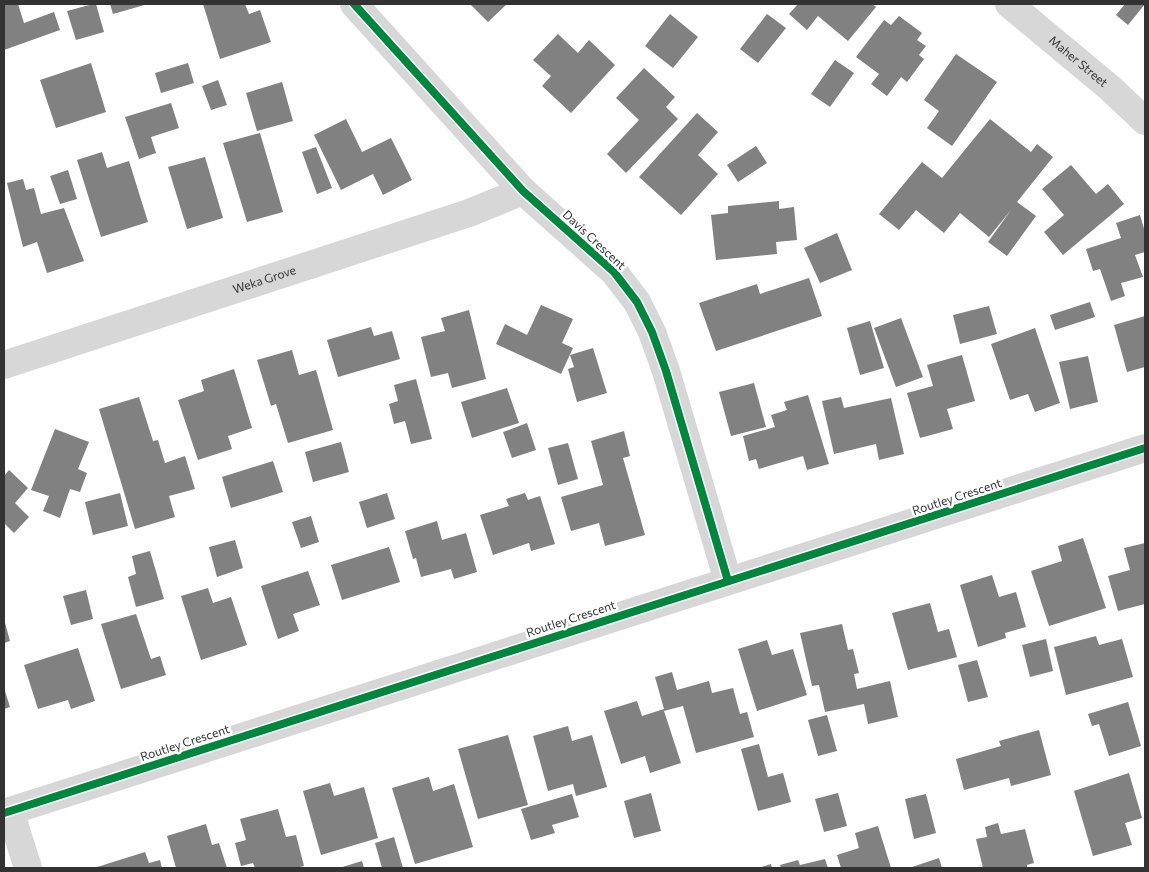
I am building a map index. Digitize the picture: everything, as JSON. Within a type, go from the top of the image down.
[{"type":"street","name":"Davis Crescent","points":[[354,4],[523,191],[614,272],[637,302],[652,332],[666,371],[728,581]]},
{"type":"street","name":"Maher Street","points":[[1008,4],[1110,88],[1145,121]]},
{"type":"street","name":"Weka Grove","points":[[4,365],[469,213],[523,191]]},
{"type":"street","name":"Routley Crescent","points":[[7,812],[1145,448]]},
{"type":"street","points":[[7,812],[28,868]]},
{"type":"building","points":[[4,4],[18,4],[24,23],[54,12],[60,30],[4,50]]},
{"type":"building","points":[[96,4],[104,32],[76,40],[67,11]]},
{"type":"building","points":[[110,4],[148,4],[113,14]]},
{"type":"building","points":[[203,4],[245,4],[249,14],[260,10],[271,42],[220,59]]},
{"type":"building","points":[[470,4],[507,4],[488,22]]},
{"type":"building","points":[[798,4],[872,4],[876,7],[848,41],[818,16],[807,30],[789,14]]},
{"type":"building","points":[[1125,4],[1145,4],[1128,25],[1116,15]]},
{"type":"building","points":[[670,14],[698,37],[673,68],[645,46]]},
{"type":"building","points":[[767,14],[786,28],[758,63],[740,49]]},
{"type":"building","points":[[899,16],[922,33],[917,40],[926,46],[919,55],[924,59],[907,82],[901,77],[887,96],[871,84],[879,74],[856,57],[884,20],[891,25]]},
{"type":"building","points":[[558,34],[578,53],[589,40],[615,65],[571,113],[542,86],[551,76],[533,60]]},
{"type":"building","points":[[956,54],[997,82],[952,146],[927,128],[939,111],[924,100]]},
{"type":"building","points":[[835,60],[854,73],[830,107],[811,94]]},
{"type":"building","points":[[91,63],[106,112],[56,128],[40,80]]},
{"type":"building","points":[[188,63],[194,83],[161,93],[155,73]]},
{"type":"building","points":[[644,68],[675,97],[666,107],[678,119],[626,173],[607,154],[639,120],[616,98]]},
{"type":"building","points":[[218,80],[227,105],[211,110],[202,86]]},
{"type":"building","points":[[282,82],[293,121],[257,131],[246,93]]},
{"type":"building","points":[[171,103],[179,128],[151,137],[156,153],[139,159],[125,117]]},
{"type":"building","points":[[697,113],[718,132],[698,155],[718,174],[681,215],[639,177]]},
{"type":"building","points":[[346,119],[362,152],[391,138],[412,180],[383,195],[373,174],[341,190],[314,135]]},
{"type":"building","points":[[990,119],[1031,152],[1037,144],[1053,157],[1017,202],[1036,216],[1007,256],[988,242],[1011,210],[989,237],[960,213],[944,233],[916,210],[899,230],[879,214],[922,162],[942,178]]},
{"type":"building","points":[[260,133],[283,212],[247,222],[223,143]]},
{"type":"building","points":[[756,146],[767,163],[738,182],[727,165]]},
{"type":"building","points":[[316,147],[332,188],[317,194],[302,152]]},
{"type":"building","points":[[102,152],[107,168],[129,161],[148,222],[101,237],[77,160]]},
{"type":"building","points":[[205,157],[223,218],[187,229],[168,167]]},
{"type":"building","points":[[1071,165],[1096,194],[1108,184],[1124,204],[1063,255],[1044,232],[1064,215],[1042,189]]},
{"type":"building","points":[[68,170],[77,199],[60,204],[50,176]]},
{"type":"building","points":[[23,179],[26,190],[34,188],[41,214],[64,208],[84,261],[47,273],[37,242],[23,247],[7,183]]},
{"type":"building","points":[[779,201],[779,209],[794,207],[797,240],[776,242],[777,254],[716,260],[711,215],[728,213],[728,206]]},
{"type":"building","points":[[1140,215],[1145,232],[1145,252],[1135,255],[1143,277],[1121,283],[1125,296],[1111,301],[1100,269],[1093,271],[1086,249],[1121,238],[1116,223]]},
{"type":"building","points":[[837,233],[852,270],[820,283],[804,248]]},
{"type":"building","points":[[809,278],[822,316],[716,351],[699,303],[757,284],[760,294]]},
{"type":"building","points":[[1090,302],[1095,317],[1055,330],[1050,315]]},
{"type":"building","points":[[541,305],[573,319],[562,343],[573,348],[561,374],[496,344],[505,324],[527,335]]},
{"type":"building","points":[[989,306],[997,334],[960,344],[953,315]]},
{"type":"building","points":[[469,310],[486,379],[452,388],[448,373],[431,377],[421,337],[445,331],[441,318]]},
{"type":"building","points":[[1145,316],[1145,367],[1127,372],[1114,325]]},
{"type":"building","points":[[901,318],[923,377],[896,387],[874,328]]},
{"type":"building","points":[[870,321],[884,368],[860,375],[847,328]]},
{"type":"building","points":[[371,327],[374,336],[392,331],[400,359],[338,377],[327,340]]},
{"type":"building","points":[[1035,328],[1060,403],[1035,412],[1028,394],[1010,400],[991,344]]},
{"type":"building","points":[[593,348],[607,393],[577,402],[568,369],[574,367],[570,355]]},
{"type":"building","points":[[292,350],[299,375],[316,370],[333,430],[288,443],[276,404],[271,406],[257,360]]},
{"type":"building","points":[[962,355],[975,401],[947,409],[953,429],[920,438],[907,393],[933,386],[927,365]]},
{"type":"building","points":[[1088,356],[1098,402],[1070,409],[1059,362]]},
{"type":"building","points":[[234,369],[252,428],[228,436],[232,449],[198,460],[178,400],[204,391],[201,380]]},
{"type":"building","points":[[416,379],[432,439],[411,444],[405,421],[394,424],[389,404],[398,401],[394,385]]},
{"type":"building","points":[[754,383],[766,427],[731,436],[719,392]]},
{"type":"building","points":[[507,388],[519,423],[472,438],[461,402]]},
{"type":"building","points":[[808,395],[829,464],[807,470],[803,456],[759,469],[756,459],[749,461],[743,436],[775,427],[771,415],[787,410],[784,402]]},
{"type":"building","points":[[139,397],[153,441],[158,440],[165,463],[185,456],[195,489],[169,496],[175,517],[135,529],[99,409]]},
{"type":"building","points":[[841,397],[844,408],[891,398],[904,454],[879,460],[876,444],[834,454],[822,401]]},
{"type":"building","points":[[527,423],[536,450],[512,458],[503,432]]},
{"type":"building","points":[[55,429],[89,442],[78,469],[87,473],[80,492],[70,489],[60,518],[43,511],[49,496],[31,490]]},
{"type":"building","points":[[624,431],[630,456],[623,458],[645,535],[605,546],[599,523],[571,531],[561,497],[603,485],[591,441]]},
{"type":"building","points":[[341,442],[349,472],[313,482],[305,452]]},
{"type":"building","points":[[568,443],[578,479],[558,485],[548,448]]},
{"type":"building","points":[[273,461],[283,492],[231,508],[222,477]]},
{"type":"building","points":[[9,470],[28,488],[15,503],[29,517],[14,533],[4,523],[4,476]]},
{"type":"building","points":[[120,493],[128,526],[93,535],[85,502]]},
{"type":"building","points":[[387,493],[395,519],[367,528],[359,502]]},
{"type":"building","points":[[525,493],[528,500],[540,496],[555,544],[531,551],[529,543],[493,555],[480,515],[509,506],[506,499]]},
{"type":"building","points":[[311,516],[319,542],[301,548],[292,522]]},
{"type":"building","points":[[437,521],[442,540],[466,533],[477,572],[454,579],[451,569],[421,577],[416,558],[413,559],[405,531]]},
{"type":"building","points":[[1083,538],[1106,608],[1049,626],[1031,571],[1062,561],[1058,546]]},
{"type":"building","points":[[235,540],[243,568],[217,577],[209,547]]},
{"type":"building","points":[[1145,543],[1145,604],[1118,611],[1108,576],[1130,570],[1124,548]]},
{"type":"building","points":[[389,547],[400,582],[342,600],[331,565]]},
{"type":"building","points":[[150,551],[164,599],[136,607],[128,577],[136,574],[132,556]]},
{"type":"building","points":[[308,571],[320,605],[293,614],[299,631],[278,639],[261,586]]},
{"type":"building","points":[[992,575],[999,597],[1016,592],[1026,627],[1005,633],[1006,638],[978,647],[960,585]]},
{"type":"building","points":[[208,588],[213,603],[231,597],[247,645],[201,660],[181,596]]},
{"type":"building","points":[[86,590],[93,619],[71,625],[63,596]]},
{"type":"building","points":[[930,603],[938,632],[949,629],[957,657],[908,670],[892,613]]},
{"type":"building","points":[[136,614],[151,659],[160,656],[166,675],[121,689],[101,624]]},
{"type":"building","points":[[4,619],[10,641],[4,643]]},
{"type":"building","points":[[842,624],[848,650],[853,649],[859,673],[854,674],[857,689],[890,681],[898,717],[868,724],[864,704],[825,712],[819,685],[812,686],[800,633]]},
{"type":"building","points":[[1096,636],[1099,645],[1122,639],[1133,677],[1066,695],[1054,647]]},
{"type":"building","points":[[1046,639],[1053,671],[1030,677],[1022,645]]},
{"type":"building","points":[[767,640],[772,655],[793,649],[807,695],[757,711],[738,649]]},
{"type":"building","points":[[78,648],[95,701],[71,709],[68,700],[38,709],[24,665]]},
{"type":"building","points":[[977,660],[988,697],[968,702],[958,665]]},
{"type":"building","points":[[672,672],[677,690],[709,681],[712,693],[733,688],[740,714],[747,712],[754,737],[696,753],[683,706],[664,711],[681,763],[650,773],[645,756],[621,764],[604,711],[637,701],[642,716],[664,709],[655,677]]},
{"type":"building","points":[[4,688],[10,707],[4,709]]},
{"type":"building","points":[[1128,702],[1141,746],[1109,756],[1099,724],[1092,726],[1088,714]]},
{"type":"building","points":[[827,715],[837,751],[818,756],[808,720]]},
{"type":"building","points":[[568,726],[572,741],[592,735],[607,787],[576,796],[573,784],[548,791],[533,736]]},
{"type":"building","points":[[1039,730],[1051,775],[1011,786],[1009,778],[964,790],[956,759],[1001,746],[999,741]]},
{"type":"building","points":[[508,735],[528,805],[478,819],[458,749]]},
{"type":"building","points":[[759,744],[768,777],[783,773],[791,802],[758,811],[741,749]]},
{"type":"building","points":[[1129,773],[1142,818],[1125,823],[1132,845],[1093,856],[1074,791]]},
{"type":"building","points":[[429,777],[433,791],[454,784],[473,847],[415,864],[392,788]]},
{"type":"building","points":[[330,783],[334,796],[364,787],[378,838],[321,855],[303,791]]},
{"type":"building","points":[[651,793],[661,831],[634,838],[624,801]]},
{"type":"building","points":[[838,793],[847,826],[824,832],[815,799]]},
{"type":"building","points":[[572,794],[579,817],[552,825],[555,833],[531,840],[521,809]]},
{"type":"building","points":[[926,794],[936,833],[914,839],[905,799]]},
{"type":"building","points":[[278,809],[286,837],[296,835],[304,866],[296,868],[255,868],[253,863],[241,866],[235,843],[246,840],[240,819]]},
{"type":"building","points":[[998,823],[1001,834],[1025,829],[1034,863],[1027,865],[1027,868],[983,868],[976,839],[987,837],[985,827]]},
{"type":"building","points":[[206,824],[212,845],[219,843],[227,868],[176,868],[167,836]]},
{"type":"building","points":[[878,826],[891,868],[841,868],[837,855],[859,848],[855,833]]},
{"type":"building","points":[[394,837],[403,868],[382,868],[375,843]]},
{"type":"building","points":[[145,852],[149,863],[160,860],[162,868],[94,868]]},
{"type":"building","points":[[939,858],[942,868],[909,868]]},
{"type":"building","points":[[825,859],[828,868],[781,868],[780,865],[798,860],[800,865]]},
{"type":"building","points":[[362,861],[364,868],[339,868]]},
{"type":"building","points":[[771,864],[772,868],[758,868]]},
{"type":"cycle path","points":[[354,4],[523,191],[614,272],[637,302],[652,332],[666,371],[728,581]]},
{"type":"cycle path","points":[[4,813],[1145,448]]}]
